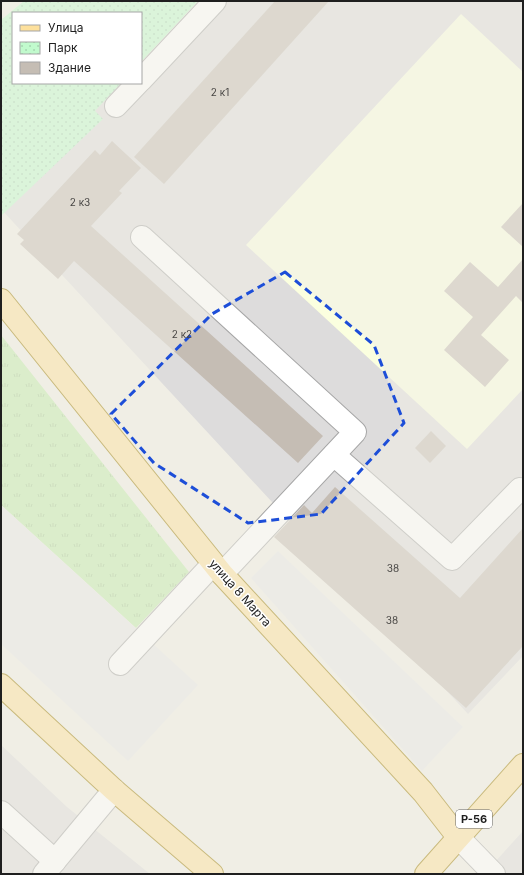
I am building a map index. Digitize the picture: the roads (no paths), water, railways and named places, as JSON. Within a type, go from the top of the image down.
[{"type":"main road","name":"улица 8 Марта","points":[[1,300],[217,569],[423,792],[458,837]]},
{"type":"main road","points":[[1,685],[114,790],[212,874]]},
{"type":"main road","name":"Р-56","points":[[426,874],[523,765]]},
{"type":"street","points":[[142,79],[215,1]]},
{"type":"street","points":[[116,106],[137,84]]},
{"type":"street","points":[[120,664],[334,455],[355,432],[142,237]]},
{"type":"street","points":[[334,455],[452,559],[520,489],[523,492]]},
{"type":"street","points":[[1,812],[49,867],[114,790]]},
{"type":"street","name":"улица 8 Марта","points":[[458,837],[494,874]]}]
